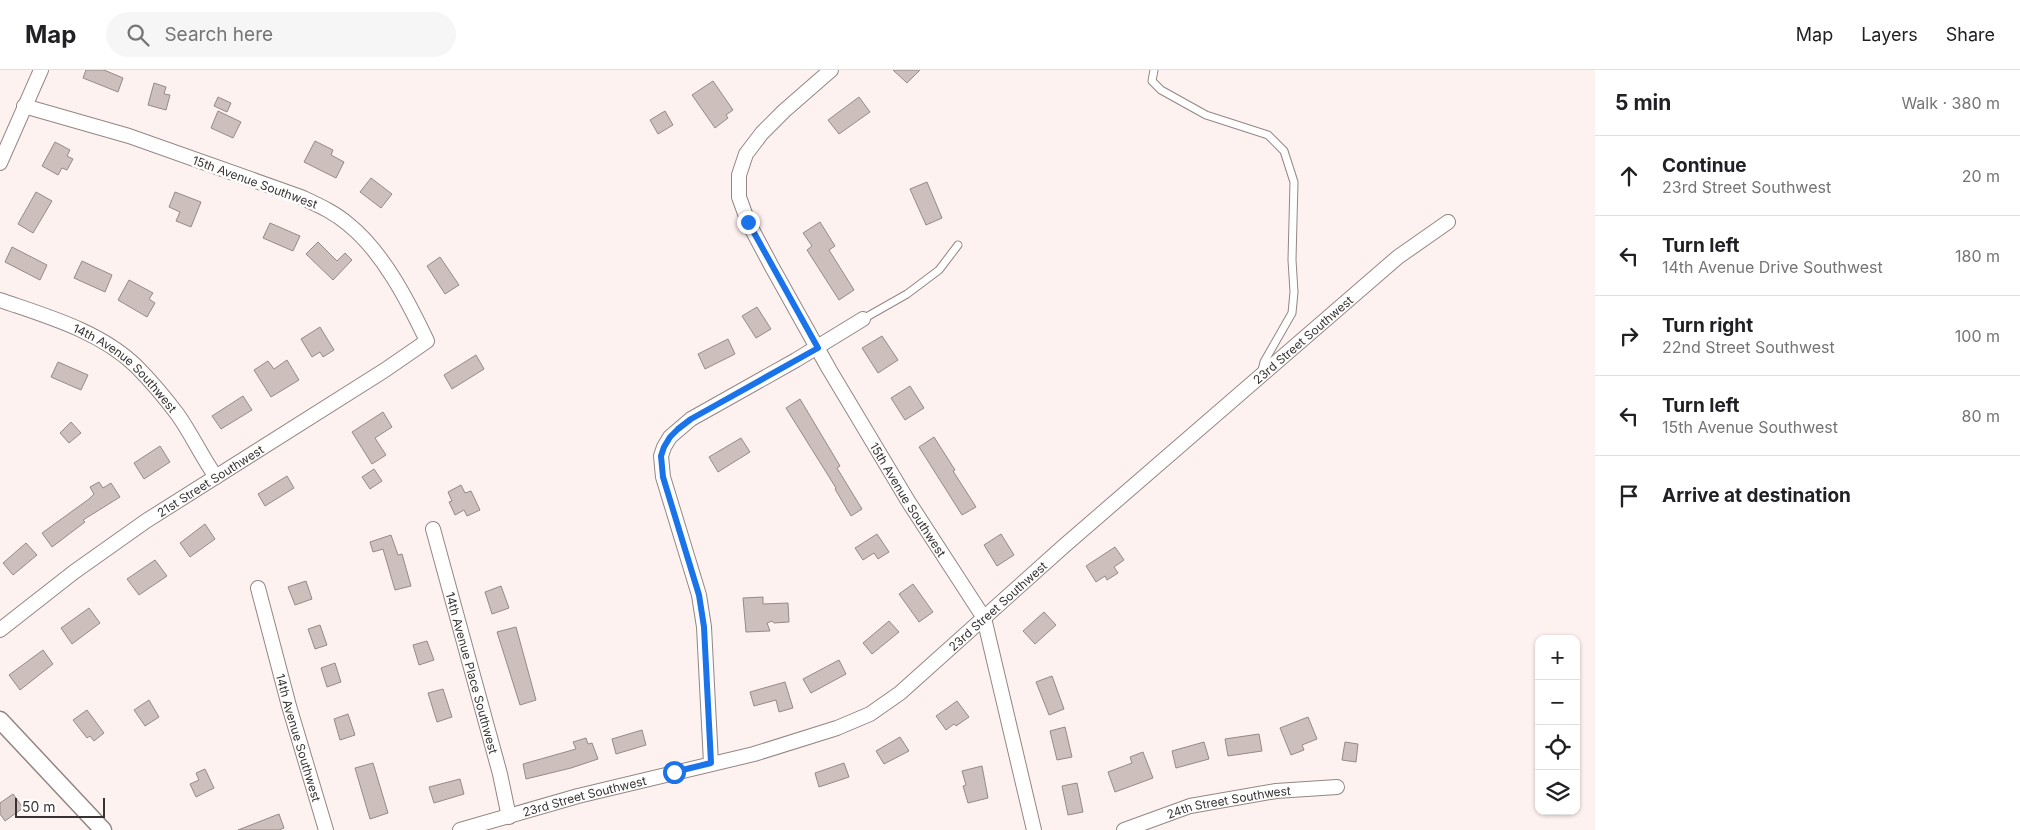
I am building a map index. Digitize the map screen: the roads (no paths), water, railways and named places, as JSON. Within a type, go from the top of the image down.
[{"type":"street","points":[[0,163],[41,70]]},
{"type":"street","name":"15th Avenue Southwest","points":[[831,70],[784,111],[762,133],[746,154],[741,164],[738,186],[739,197],[748,222],[818,348],[908,501],[984,618],[1034,830]]},
{"type":"street","name":"15th Avenue Southwest","points":[[24,106],[129,136],[302,197],[322,206],[350,225],[381,261],[413,312],[427,341]]},
{"type":"street","name":"23rd Street Southwest","points":[[460,830],[578,796],[754,754],[828,731],[870,714],[900,693],[1064,546],[1398,257],[1448,222]]},
{"type":"street","name":"14th Avenue Southwest","points":[[0,300],[90,334],[136,366],[178,416],[216,477]]},
{"type":"street","points":[[711,763],[704,627],[699,595],[663,477],[661,456],[664,447],[678,429],[691,419],[818,348],[863,319]]},
{"type":"street","name":"21st Street Southwest","points":[[0,630],[110,545],[385,370],[427,341]]},
{"type":"street","name":"14th Avenue Place Southwest","points":[[433,529],[500,774],[509,816]]},
{"type":"street","name":"14th Avenue Southwest","points":[[258,588],[289,706],[326,830]]},
{"type":"street","points":[[0,720],[103,830]]},
{"type":"street","name":"24th Street Southwest","points":[[1124,830],[1190,806],[1276,791],[1337,787]]},
{"type":"lane","points":[[1154,70],[1152,81],[1161,90],[1206,115],[1268,135],[1284,151],[1294,182],[1292,260],[1294,292],[1292,313],[1280,338],[1264,362],[1260,376]]},
{"type":"lane","points":[[863,319],[908,294],[940,270],[958,245]]}]
